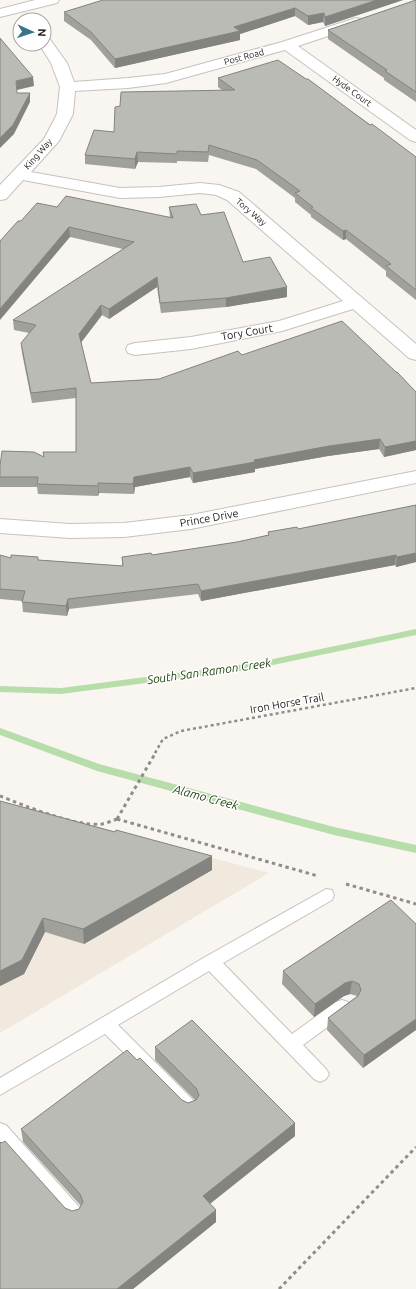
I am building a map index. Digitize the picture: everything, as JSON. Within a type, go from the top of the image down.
[{"type":"street","points":[[3,12],[52,0]]},
{"type":"street","points":[[3,12],[12,18]]},
{"type":"street","name":"Post Road","points":[[68,87],[128,84],[166,78],[287,45],[370,17]]},
{"type":"street","name":"Hyde Court","points":[[287,45],[416,137]]},
{"type":"street","name":"King Way","points":[[0,195],[51,141],[65,114],[68,87],[60,63],[52,52]]},
{"type":"street","name":"Tory Way","points":[[20,175],[120,193],[159,192],[200,188],[219,190],[233,196],[416,354]]},
{"type":"street","name":"Tory Court","points":[[135,349],[191,343],[282,326],[357,302]]},
{"type":"street","name":"Prince Drive","points":[[0,526],[70,531],[124,530],[191,522],[416,477]]},
{"type":"lane","points":[[0,1087],[326,895]]},
{"type":"lane","points":[[211,962],[320,1074]]},
{"type":"lane","points":[[291,1045],[350,1002]]},
{"type":"lane","points":[[106,1024],[189,1107]]},
{"type":"lane","points":[[0,1131],[74,1214]]},
{"type":"path","name":"Iron Horse Trail","points":[[117,819],[163,739],[181,731],[416,688]]},
{"type":"path","points":[[0,796],[90,824],[102,824],[117,819],[324,878]]},
{"type":"path","points":[[339,882],[416,904]]},
{"type":"path","points":[[279,1289],[416,1147]]},
{"type":"shaded area","points":[[0,801],[269,873],[0,1033]]},
{"type":"building","points":[[103,0],[377,0],[325,17],[324,13],[308,16],[295,8],[234,27],[240,31],[115,59],[91,32],[64,12]]},
{"type":"building","points":[[416,0],[416,92],[385,71],[387,70],[328,30]]},
{"type":"building","points":[[0,38],[33,77],[16,81],[17,93],[30,93],[13,125],[0,138]]},
{"type":"building","points":[[278,60],[308,79],[416,157],[416,290],[386,266],[391,264],[346,230],[343,231],[311,208],[313,207],[295,193],[300,191],[257,160],[209,145],[208,152],[177,151],[177,154],[137,152],[135,159],[85,155],[94,130],[114,132],[115,107],[120,106],[121,92],[235,90],[218,78]]},
{"type":"building","points":[[66,196],[173,218],[169,207],[196,204],[201,215],[224,212],[243,262],[270,257],[287,287],[226,298],[160,303],[157,277],[109,309],[101,305],[79,334],[91,383],[159,379],[238,351],[242,355],[342,321],[397,372],[416,392],[416,441],[385,447],[380,439],[329,446],[254,460],[255,462],[193,473],[190,467],[134,477],[133,484],[98,483],[98,486],[37,484],[38,477],[0,477],[2,451],[34,452],[44,457],[43,452],[76,452],[76,388],[31,393],[21,343],[36,325],[13,320],[134,242],[69,227],[0,309],[0,241],[37,203],[57,207]]},
{"type":"building","points":[[416,505],[416,553],[397,557],[396,555],[201,591],[198,584],[68,599],[66,606],[22,602],[25,591],[0,589],[0,555],[11,558],[11,555],[38,557],[38,560],[123,566],[122,557],[151,553],[152,555],[237,542],[269,535],[268,532],[297,527],[298,529]]},
{"type":"building","points":[[0,801],[212,856],[83,929],[43,918],[22,960],[0,971]]},
{"type":"building","points":[[391,900],[416,924],[416,1019],[364,1055],[328,1018],[358,996],[361,990],[359,984],[352,981],[345,983],[315,1004],[283,971]]},
{"type":"building","points":[[192,1020],[295,1123],[203,1196],[216,1210],[117,1289],[0,1289],[0,1143],[5,1141],[65,1208],[72,1211],[79,1209],[83,1202],[80,1194],[21,1129],[127,1050],[137,1060],[140,1058],[182,1100],[188,1103],[196,1100],[199,1095],[196,1088],[155,1047]]},
{"type":"waterway","name":"South San Ramon Creek","points":[[0,689],[61,691],[254,666],[416,632]]},
{"type":"waterway","name":"Alamo Creek","points":[[0,731],[97,767],[334,831],[416,849]]}]
